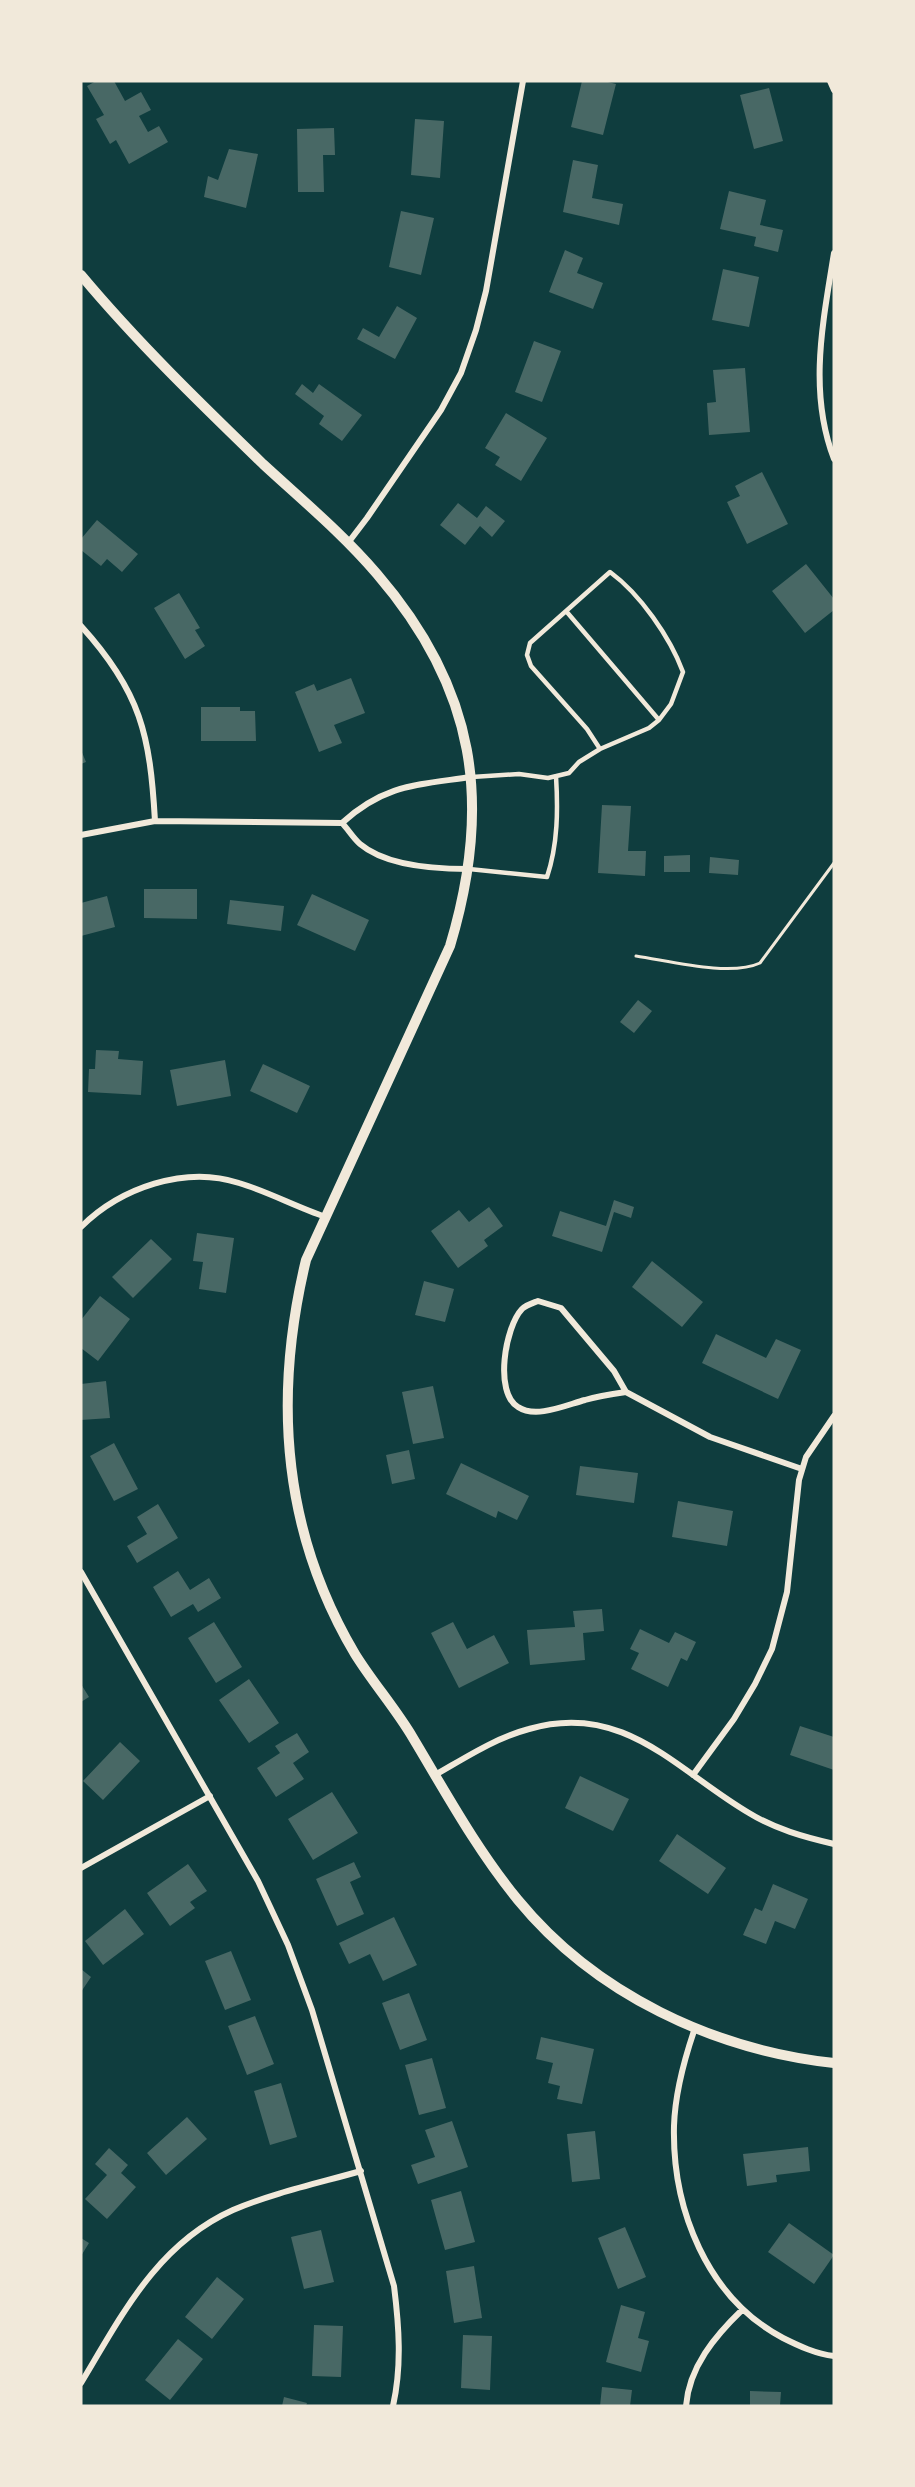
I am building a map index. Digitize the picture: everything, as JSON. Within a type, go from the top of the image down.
[{"type":"street","points":[[348,543],[441,410],[461,373],[476,330],[486,291],[524,81]]},
{"type":"street","points":[[830,81],[834,90]]},
{"type":"street","points":[[834,253],[819,342],[818,372],[825,428],[834,459]]},
{"type":"street","points":[[81,274],[117,318],[173,376],[348,543],[398,600],[423,634],[455,702],[472,777],[474,817],[469,869],[462,906],[440,969],[306,1260],[296,1303],[287,1382],[288,1435],[295,1490],[317,1573],[354,1653],[378,1690],[406,1726],[490,1862],[532,1916],[595,1971],[634,1997],[695,2028],[754,2049],[800,2060],[834,2063]]},
{"type":"street","points":[[81,626],[104,651],[134,700],[145,733],[152,777],[155,821]]},
{"type":"street","points":[[81,835],[155,821],[342,823],[362,805],[399,787],[472,777]]},
{"type":"street","points":[[342,823],[361,845],[390,859],[434,869],[469,869]]},
{"type":"street","points":[[81,1227],[102,1210],[129,1194],[151,1185],[182,1178],[209,1177],[237,1182],[326,1217]]},
{"type":"street","points":[[626,1392],[587,1399],[556,1408],[531,1411],[517,1407],[506,1392],[504,1361],[510,1327],[523,1308],[538,1301],[561,1308],[614,1371],[626,1392],[710,1437],[802,1469]]},
{"type":"street","points":[[693,1775],[734,1719],[772,1649],[787,1592],[799,1480],[819,1435],[834,1416]]},
{"type":"street","points":[[81,1572],[258,1881],[288,1945],[312,2010],[394,2286],[399,2326],[399,2367],[393,2406]]},
{"type":"street","points":[[435,1775],[501,1738],[544,1725],[574,1723],[603,1727],[632,1736],[658,1749],[752,1815],[786,1831],[834,1844]]},
{"type":"street","points":[[81,1868],[210,1796]]},
{"type":"street","points":[[695,2028],[677,2091],[674,2126],[675,2160],[680,2194],[694,2238],[711,2270],[742,2310],[763,2327],[801,2347],[834,2356]]},
{"type":"street","points":[[81,2383],[135,2294],[154,2269],[202,2227],[247,2205],[361,2171]]},
{"type":"street","points":[[686,2406],[694,2374],[706,2349],[742,2310]]},
{"type":"lane","points":[[472,777],[519,774],[548,778],[569,772],[579,762],[600,749],[649,728],[659,720],[671,704],[684,672],[674,648],[622,581],[610,572],[530,643],[527,655],[531,666],[587,729],[600,749]]},
{"type":"lane","points":[[566,611],[659,720]]},
{"type":"lane","points":[[469,869],[547,877],[553,859],[558,806],[556,776]]},
{"type":"path","points":[[636,956],[731,970],[750,968],[760,963],[771,950],[793,916],[834,863]]},
{"type":"building","points":[[96,81],[114,81],[125,101],[141,92],[151,110],[139,116],[148,132],[159,126],[168,142],[129,164],[116,140],[110,144],[96,119],[104,115],[87,86]]},
{"type":"building","points":[[582,81],[604,81],[616,84],[603,135],[571,127]]},
{"type":"building","points":[[769,88],[783,141],[754,149],[740,95]]},
{"type":"building","points":[[415,119],[444,121],[440,178],[411,175]]},
{"type":"building","points":[[334,128],[335,155],[323,155],[324,192],[298,192],[297,129]]},
{"type":"building","points":[[229,149],[258,154],[246,208],[204,197],[208,176],[218,180]]},
{"type":"building","points":[[573,160],[598,165],[592,198],[623,204],[619,225],[563,212]]},
{"type":"building","points":[[729,191],[766,200],[760,225],[783,230],[778,252],[754,246],[756,237],[720,229]]},
{"type":"building","points":[[401,211],[434,218],[421,275],[389,267]]},
{"type":"building","points":[[565,250],[583,258],[577,273],[603,283],[593,309],[549,292]]},
{"type":"building","points":[[723,269],[759,277],[749,327],[712,320]]},
{"type":"building","points":[[397,306],[417,318],[395,359],[357,339],[363,328],[379,337]]},
{"type":"building","points":[[534,341],[561,351],[542,402],[515,392]]},
{"type":"building","points":[[745,368],[750,432],[709,435],[707,403],[716,402],[713,370]]},
{"type":"building","points":[[302,384],[313,393],[319,384],[362,415],[342,441],[319,424],[324,416],[295,394]]},
{"type":"building","points":[[506,413],[547,438],[521,481],[495,465],[500,457],[485,448]]},
{"type":"building","points":[[762,472],[788,524],[747,544],[727,502],[740,496],[735,486]]},
{"type":"building","points":[[458,503],[477,518],[486,506],[505,521],[492,537],[480,526],[465,545],[440,525]]},
{"type":"building","points":[[97,520],[138,554],[122,572],[107,559],[101,566],[81,550],[81,539]]},
{"type":"building","points":[[806,564],[834,599],[834,610],[805,633],[772,591]]},
{"type":"building","points":[[179,593],[200,628],[195,630],[205,646],[185,659],[154,608]]},
{"type":"building","points":[[351,678],[365,713],[334,725],[342,743],[319,752],[295,692],[314,684],[317,691]]},
{"type":"building","points":[[201,707],[240,707],[240,711],[255,711],[256,741],[201,741]]},
{"type":"building","points":[[81,750],[86,762],[81,764]]},
{"type":"building","points":[[602,805],[631,806],[628,851],[646,851],[645,876],[598,873]]},
{"type":"building","points":[[690,855],[690,872],[664,872],[664,856]]},
{"type":"building","points":[[710,857],[739,860],[738,875],[709,873]]},
{"type":"building","points":[[144,889],[197,889],[197,919],[144,918]]},
{"type":"building","points":[[312,894],[369,920],[355,951],[297,925]]},
{"type":"building","points":[[107,896],[115,927],[81,936],[81,903]]},
{"type":"building","points":[[230,900],[284,906],[281,931],[227,924]]},
{"type":"building","points":[[638,1000],[652,1011],[634,1033],[620,1022]]},
{"type":"building","points":[[96,1050],[119,1051],[118,1059],[143,1061],[141,1095],[88,1092],[89,1069],[95,1069]]},
{"type":"building","points":[[225,1060],[231,1096],[177,1106],[170,1070]]},
{"type":"building","points":[[263,1064],[310,1086],[297,1113],[250,1091]]},
{"type":"building","points":[[614,1200],[634,1207],[631,1218],[614,1212],[602,1252],[552,1236],[560,1211],[606,1226]]},
{"type":"building","points":[[489,1207],[503,1226],[484,1240],[488,1246],[458,1268],[431,1231],[459,1210],[469,1222]]},
{"type":"building","points":[[197,1233],[234,1238],[226,1293],[199,1289],[203,1262],[193,1261]]},
{"type":"building","points":[[151,1239],[172,1259],[133,1298],[112,1277]]},
{"type":"building","points":[[652,1261],[703,1302],[682,1327],[632,1287]]},
{"type":"building","points":[[424,1281],[454,1289],[445,1322],[415,1315]]},
{"type":"building","points":[[100,1296],[130,1319],[98,1361],[81,1348],[81,1320]]},
{"type":"building","points":[[716,1334],[766,1358],[776,1339],[801,1350],[778,1399],[702,1363]]},
{"type":"building","points":[[106,1381],[110,1418],[81,1420],[81,1384]]},
{"type":"building","points":[[433,1386],[444,1438],[413,1444],[402,1392]]},
{"type":"building","points":[[114,1443],[138,1489],[114,1501],[90,1456]]},
{"type":"building","points":[[409,1450],[415,1479],[392,1484],[386,1455]]},
{"type":"building","points":[[461,1463],[529,1496],[517,1520],[498,1511],[496,1518],[446,1494]]},
{"type":"building","points":[[580,1466],[638,1473],[634,1503],[576,1495]]},
{"type":"building","points":[[678,1501],[733,1511],[727,1546],[672,1537]]},
{"type":"building","points":[[158,1504],[178,1538],[137,1563],[127,1546],[147,1534],[137,1517]]},
{"type":"building","points":[[178,1571],[190,1590],[209,1578],[221,1598],[198,1612],[193,1604],[171,1617],[153,1587]]},
{"type":"building","points":[[602,1609],[604,1631],[583,1633],[585,1660],[530,1665],[527,1630],[575,1627],[573,1611]]},
{"type":"building","points":[[214,1622],[242,1667],[216,1683],[188,1638]]},
{"type":"building","points":[[453,1622],[467,1649],[494,1635],[509,1663],[459,1688],[431,1633]]},
{"type":"building","points":[[640,1629],[669,1643],[675,1632],[696,1642],[687,1661],[681,1658],[668,1687],[631,1669],[639,1653],[630,1649]]},
{"type":"building","points":[[249,1679],[279,1723],[249,1743],[219,1700]]},
{"type":"building","points":[[81,1684],[89,1697],[81,1702]]},
{"type":"building","points":[[800,1726],[834,1737],[834,1770],[790,1755]]},
{"type":"building","points":[[297,1733],[309,1752],[293,1763],[304,1779],[276,1797],[257,1768],[280,1753],[275,1746]]},
{"type":"building","points":[[120,1742],[140,1761],[103,1800],[83,1781]]},
{"type":"building","points":[[580,1776],[629,1799],[613,1831],[565,1808]]},
{"type":"building","points":[[332,1792],[358,1833],[313,1860],[288,1819]]},
{"type":"building","points":[[677,1834],[726,1868],[708,1894],[659,1861]]},
{"type":"building","points":[[354,1862],[361,1877],[350,1882],[364,1914],[337,1926],[316,1879]]},
{"type":"building","points":[[188,1864],[207,1891],[190,1902],[195,1908],[170,1926],[147,1893]]},
{"type":"building","points":[[773,1884],[808,1899],[795,1929],[775,1921],[766,1944],[743,1935],[755,1908],[762,1911]]},
{"type":"building","points":[[125,1909],[144,1934],[103,1965],[85,1941]]},
{"type":"building","points":[[394,1917],[417,1965],[383,1981],[370,1954],[349,1964],[339,1943]]},
{"type":"building","points":[[231,1951],[251,2000],[225,2010],[205,1961]]},
{"type":"building","points":[[81,1969],[91,1977],[81,1992]]},
{"type":"building","points":[[409,1993],[427,2040],[400,2050],[382,2003]]},
{"type":"building","points":[[255,2016],[274,2064],[247,2075],[228,2026]]},
{"type":"building","points":[[541,2037],[594,2049],[582,2104],[557,2099],[560,2086],[548,2083],[553,2063],[536,2059]]},
{"type":"building","points":[[432,2058],[446,2108],[419,2115],[405,2065]]},
{"type":"building","points":[[281,2083],[297,2137],[270,2145],[254,2091]]},
{"type":"building","points":[[187,2117],[207,2139],[166,2175],[147,2153]]},
{"type":"building","points":[[452,2121],[468,2167],[418,2184],[411,2165],[435,2157],[425,2130]]},
{"type":"building","points":[[595,2131],[600,2179],[572,2182],[567,2134]]},
{"type":"building","points":[[808,2147],[810,2171],[776,2175],[777,2182],[747,2186],[743,2154]]},
{"type":"building","points":[[109,2148],[128,2165],[121,2173],[136,2187],[107,2219],[85,2199],[107,2175],[95,2164]]},
{"type":"building","points":[[461,2191],[475,2242],[445,2250],[431,2200]]},
{"type":"building","points":[[789,2223],[834,2255],[814,2284],[768,2252]]},
{"type":"building","points":[[625,2227],[646,2277],[618,2289],[598,2238]]},
{"type":"building","points":[[321,2230],[334,2282],[304,2289],[291,2237]]},
{"type":"building","points":[[81,2238],[89,2243],[81,2256]]},
{"type":"building","points":[[474,2266],[482,2318],[454,2323],[446,2271]]},
{"type":"building","points":[[217,2277],[244,2299],[212,2339],[185,2317]]},
{"type":"building","points":[[621,2305],[645,2312],[638,2338],[649,2341],[641,2372],[606,2362]]},
{"type":"building","points":[[314,2325],[343,2326],[341,2377],[312,2376]]},
{"type":"building","points":[[463,2335],[492,2336],[490,2390],[461,2388]]},
{"type":"building","points":[[178,2339],[203,2359],[170,2400],[145,2380]]},
{"type":"building","points":[[602,2387],[632,2390],[630,2406],[600,2406]]},
{"type":"building","points":[[750,2391],[781,2392],[780,2405],[750,2406]]},
{"type":"building","points":[[284,2397],[307,2403],[306,2406],[282,2406]]}]
